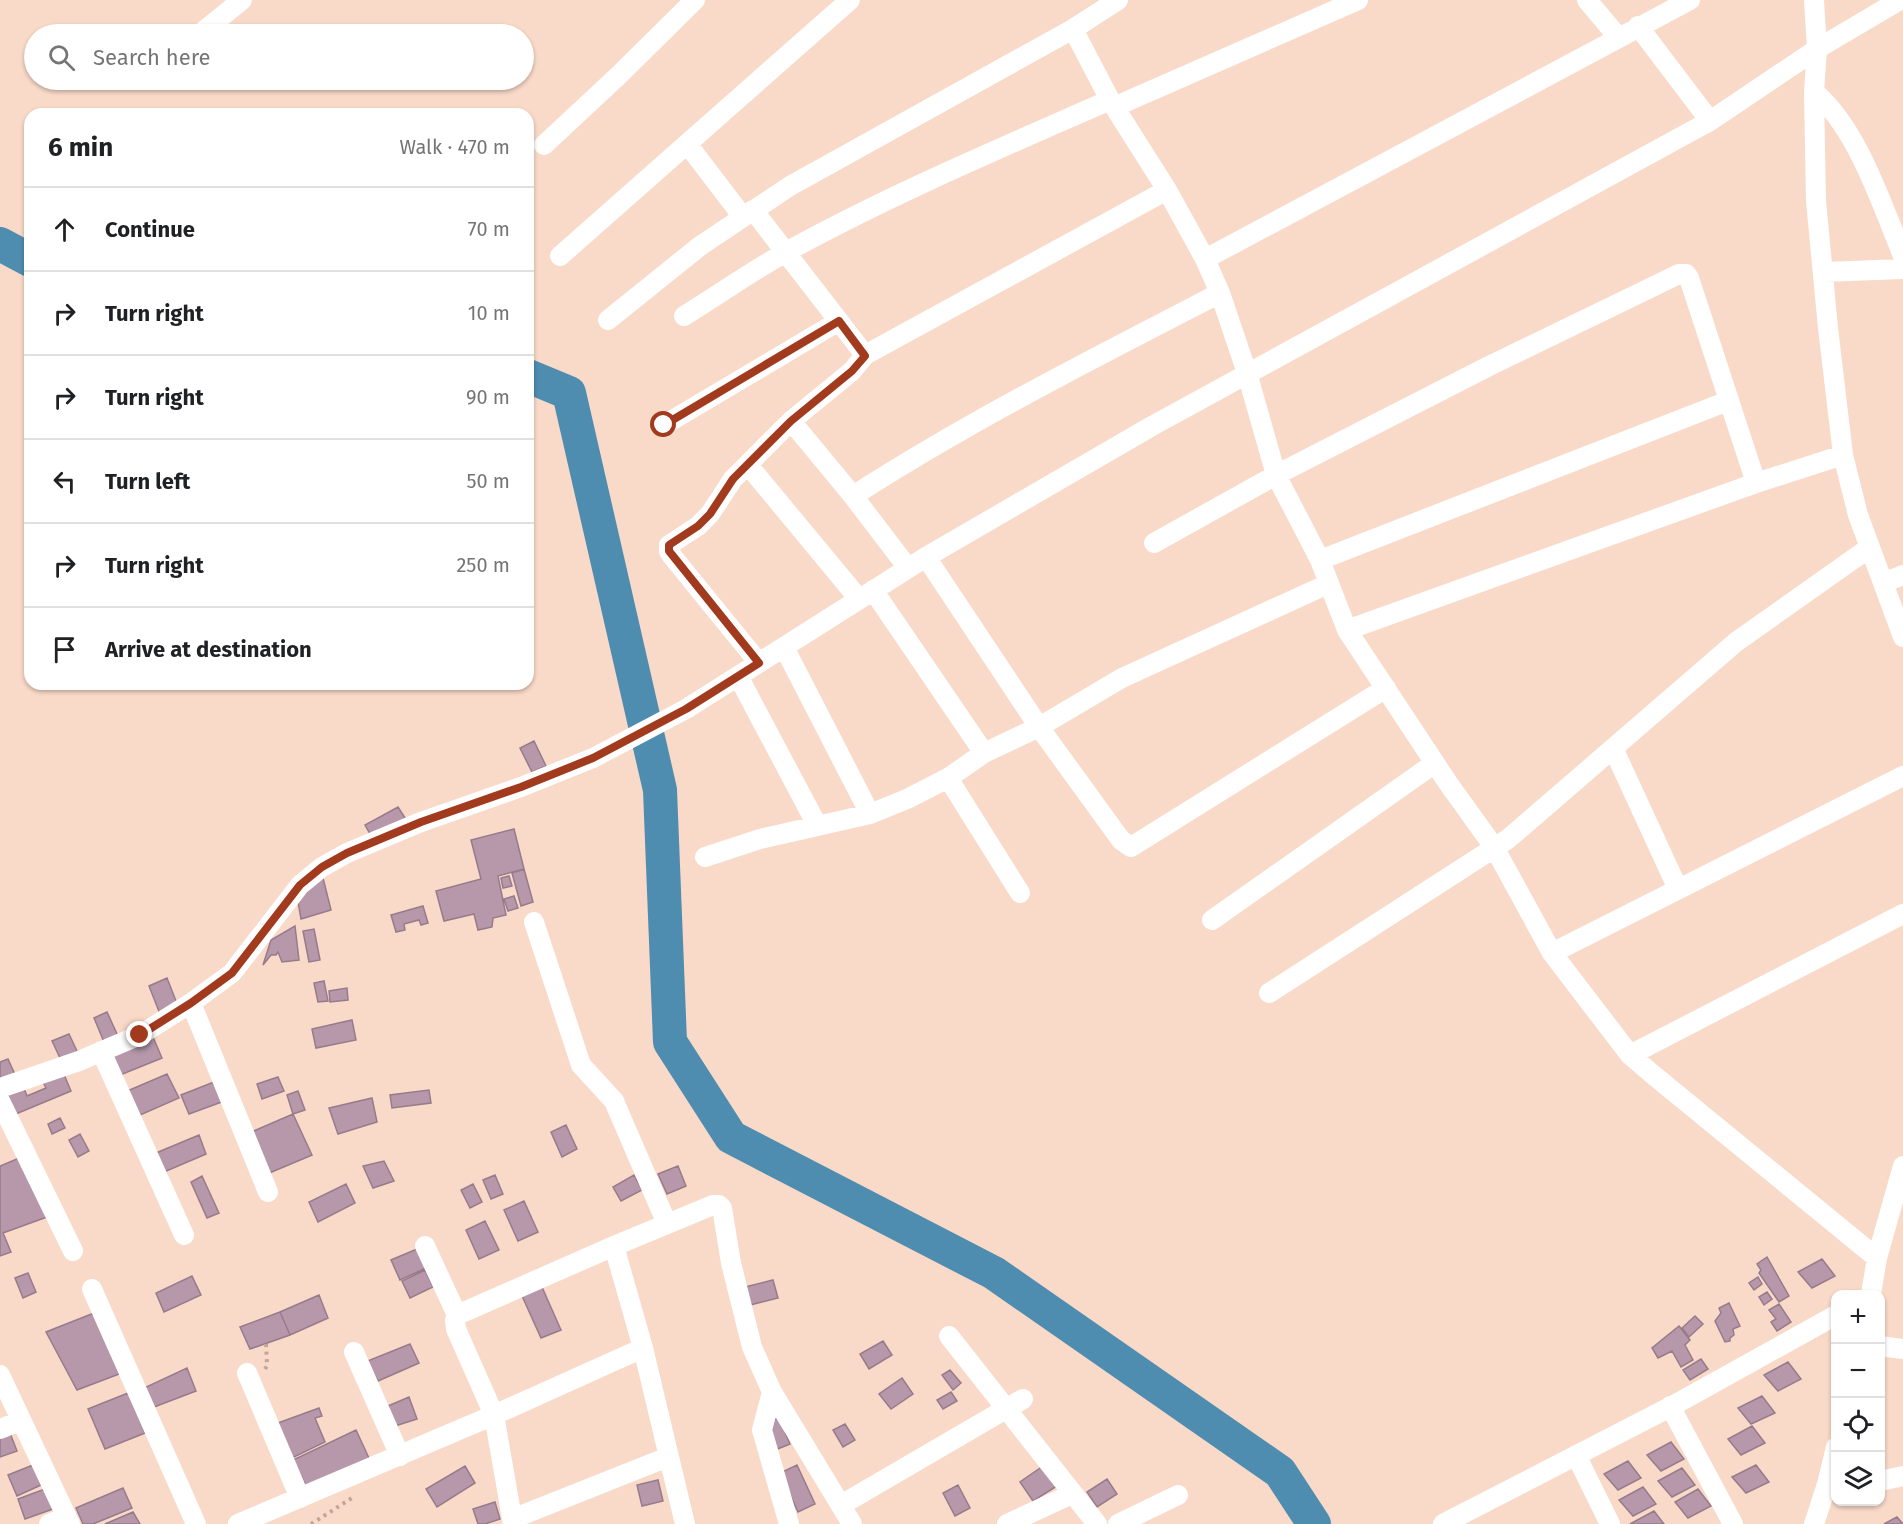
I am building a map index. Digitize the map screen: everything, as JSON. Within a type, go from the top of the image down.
[{"type":"street","points":[[212,24],[242,0]]},
{"type":"street","points":[[544,145],[695,0]]},
{"type":"street","points":[[560,256],[850,0]]},
{"type":"street","points":[[608,320],[700,246],[790,186],[1073,29],[1092,7],[1118,0]]},
{"type":"street","points":[[684,316],[786,252],[951,170],[1358,0]]},
{"type":"street","points":[[1587,0],[1618,37]]},
{"type":"street","points":[[1205,259],[1690,0]]},
{"type":"street","points":[[1814,0],[1817,49],[1814,92],[1816,201],[1843,454],[1858,515],[1903,637]]},
{"type":"street","points":[[0,1088],[140,1035],[191,1003],[232,973],[300,885],[322,867],[347,853],[421,822],[521,787],[593,758],[686,709],[926,557],[1152,426],[1710,121],[1817,49],[1900,0]]},
{"type":"street","points":[[1638,26],[1710,121]]},
{"type":"street","points":[[1073,29],[1112,104],[1167,190],[1205,259],[1220,292],[1247,374],[1276,475],[1320,560],[1347,630],[1494,847],[1552,953],[1630,1055],[1877,1258]]},
{"type":"street","points":[[1814,92],[1827,102],[1845,128],[1867,170],[1903,256]]},
{"type":"street","points":[[688,145],[748,214],[786,252],[865,356]]},
{"type":"street","points":[[759,663],[669,551],[669,545],[698,526],[710,514],[733,479],[791,421],[852,371],[865,356],[1167,190]]},
{"type":"street","points":[[1822,272],[1903,268]]},
{"type":"street","points":[[1154,543],[1276,475],[1491,365],[1679,274],[1686,274],[1689,278],[1755,483]]},
{"type":"street","points":[[853,496],[914,457],[1023,395],[1220,292]]},
{"type":"street","points":[[664,425],[839,321]]},
{"type":"street","points":[[1320,560],[1728,401]]},
{"type":"street","points":[[791,421],[853,496],[908,568]]},
{"type":"street","points":[[1347,630],[1755,483],[1843,454]]},
{"type":"street","points":[[748,465],[866,595],[984,753]]},
{"type":"street","points":[[1269,993],[1509,839],[1736,642],[1869,548]]},
{"type":"street","points":[[926,557],[1039,727],[1121,840],[1131,847],[1386,688]]},
{"type":"street","points":[[1883,583],[1903,575]]},
{"type":"street","points":[[705,857],[760,839],[870,814],[907,800],[948,778],[984,753],[1039,727],[1122,678],[1328,584]]},
{"type":"street","points":[[784,646],[870,814]]},
{"type":"street","points":[[738,676],[817,825]]},
{"type":"street","points":[[1613,748],[1678,890]]},
{"type":"street","points":[[1212,920],[1435,763]]},
{"type":"street","points":[[1552,953],[1903,776]]},
{"type":"street","points":[[948,778],[1020,893]]},
{"type":"street","points":[[1630,1055],[1903,914]]},
{"type":"street","points":[[534,922],[581,1065],[614,1101],[667,1224]]},
{"type":"street","points":[[191,1003],[268,1192]]},
{"type":"street","points":[[101,1051],[184,1235]]},
{"type":"street","points":[[0,1101],[73,1251]]},
{"type":"street","points":[[1872,1290],[1877,1258],[1903,1166]]},
{"type":"street","points":[[457,1315],[614,1246],[713,1205],[719,1205],[722,1208],[730,1263],[752,1347],[772,1392],[852,1524]]},
{"type":"street","points":[[425,1246],[457,1315],[456,1329],[494,1415],[513,1522],[668,1457]]},
{"type":"street","points":[[614,1246],[643,1348],[685,1524]]},
{"type":"street","points":[[92,1289],[196,1524]]},
{"type":"street","points":[[1443,1524],[1464,1520],[1576,1455],[1831,1318]]},
{"type":"street","points":[[949,1336],[1097,1524]]},
{"type":"street","points":[[1885,1347],[1903,1349]]},
{"type":"street","points":[[238,1524],[400,1456],[643,1348]]},
{"type":"street","points":[[354,1352],[400,1456]]},
{"type":"street","points":[[247,1373],[300,1498]]},
{"type":"street","points":[[0,1375],[62,1522]]},
{"type":"street","points":[[772,1392],[762,1430],[789,1524]]},
{"type":"street","points":[[841,1505],[1023,1399]]},
{"type":"street","points":[[1670,1406],[1733,1524]]},
{"type":"street","points":[[0,1429],[20,1421]]},
{"type":"street","points":[[1576,1455],[1610,1524]]},
{"type":"street","points":[[1885,1480],[1903,1476]]},
{"type":"street","points":[[1814,1524],[1831,1486]]},
{"type":"street","points":[[1007,1524],[1072,1494]]},
{"type":"street","points":[[1118,1524],[1178,1495]]},
{"type":"building","points":[[534,741],[546,766],[532,772],[520,748]]},
{"type":"building","points":[[398,807],[407,821],[373,839],[365,825]]},
{"type":"building","points":[[514,829],[524,869],[498,876],[506,915],[493,918],[492,927],[478,930],[474,914],[444,921],[436,891],[481,879],[471,840]]},
{"type":"building","points":[[524,869],[533,902],[521,906],[512,873]]},
{"type":"building","points":[[509,876],[512,886],[503,888],[501,878]]},
{"type":"building","points":[[323,878],[331,910],[301,919],[297,896]]},
{"type":"building","points":[[514,896],[518,908],[508,911],[504,899]]},
{"type":"building","points":[[423,906],[428,923],[421,925],[419,920],[404,924],[405,930],[396,932],[391,915]]},
{"type":"building","points":[[295,926],[299,960],[282,962],[278,952],[276,955],[271,955],[263,965],[271,940]]},
{"type":"building","points":[[314,929],[320,960],[309,962],[303,931]]},
{"type":"building","points":[[167,978],[178,1006],[160,1014],[149,986]]},
{"type":"building","points":[[324,981],[328,1001],[318,1002],[314,983]]},
{"type":"building","points":[[347,988],[348,1000],[330,1002],[329,991]]},
{"type":"building","points":[[107,1012],[118,1036],[104,1042],[94,1018]]},
{"type":"building","points":[[352,1020],[356,1040],[316,1048],[312,1029]]},
{"type":"building","points":[[69,1034],[78,1053],[61,1060],[52,1041]]},
{"type":"building","points":[[153,1037],[162,1058],[120,1075],[111,1054]]},
{"type":"building","points":[[8,1059],[17,1079],[0,1087],[0,1062]]},
{"type":"building","points":[[63,1072],[71,1091],[11,1116],[1,1092],[22,1083],[27,1096],[46,1088],[42,1080]]},
{"type":"building","points":[[167,1074],[179,1098],[140,1115],[127,1091]]},
{"type":"building","points":[[278,1077],[284,1091],[262,1099],[257,1084]]},
{"type":"building","points":[[219,1080],[227,1100],[189,1114],[181,1095]]},
{"type":"building","points":[[429,1090],[431,1103],[392,1108],[390,1095]]},
{"type":"building","points":[[298,1091],[305,1110],[293,1114],[287,1095]]},
{"type":"building","points":[[372,1098],[377,1122],[338,1134],[329,1108]]},
{"type":"building","points":[[293,1114],[312,1155],[267,1174],[249,1133]]},
{"type":"building","points":[[60,1118],[65,1128],[52,1134],[48,1124]]},
{"type":"building","points":[[566,1125],[577,1149],[562,1157],[551,1132]]},
{"type":"building","points":[[80,1134],[89,1151],[78,1157],[69,1140]]},
{"type":"building","points":[[199,1135],[206,1154],[164,1172],[156,1153]]},
{"type":"building","points":[[24,1156],[47,1217],[3,1233],[11,1252],[0,1256],[0,1166]]},
{"type":"building","points":[[384,1161],[394,1181],[373,1188],[363,1166]]},
{"type":"building","points":[[678,1166],[686,1186],[667,1194],[658,1174]]},
{"type":"building","points":[[495,1175],[503,1194],[491,1199],[483,1180]]},
{"type":"building","points":[[634,1175],[642,1190],[621,1201],[613,1187]]},
{"type":"building","points":[[202,1176],[219,1213],[207,1218],[191,1182]]},
{"type":"building","points":[[346,1184],[355,1203],[318,1222],[309,1202]]},
{"type":"building","points":[[473,1184],[482,1202],[470,1208],[461,1190]]},
{"type":"building","points":[[524,1201],[538,1232],[518,1241],[504,1210]]},
{"type":"building","points":[[485,1221],[499,1250],[479,1259],[466,1230]]},
{"type":"building","points":[[417,1249],[426,1268],[400,1280],[391,1260]]},
{"type":"building","points":[[1767,1257],[1789,1296],[1779,1302],[1759,1273],[1761,1270],[1757,1264]]},
{"type":"building","points":[[1822,1259],[1835,1276],[1812,1288],[1798,1272]]},
{"type":"building","points":[[425,1270],[433,1287],[410,1298],[402,1281]]},
{"type":"building","points":[[28,1273],[36,1292],[23,1298],[15,1278]]},
{"type":"building","points":[[192,1276],[201,1295],[164,1312],[156,1293]]},
{"type":"building","points":[[1758,1277],[1762,1284],[1754,1290],[1749,1283]]},
{"type":"building","points":[[773,1280],[778,1298],[750,1305],[745,1287]]},
{"type":"building","points":[[542,1287],[561,1330],[541,1338],[522,1296]]},
{"type":"building","points":[[1767,1292],[1772,1299],[1764,1305],[1759,1297]]},
{"type":"building","points":[[319,1295],[328,1318],[290,1335],[280,1312]]},
{"type":"building","points":[[1729,1303],[1740,1326],[1733,1329],[1734,1335],[1730,1341],[1725,1342],[1715,1321],[1721,1313],[1719,1308]]},
{"type":"building","points":[[1779,1304],[1791,1322],[1777,1331],[1771,1322],[1776,1319],[1769,1310]]},
{"type":"building","points":[[280,1312],[290,1335],[250,1349],[240,1327]]},
{"type":"building","points":[[94,1313],[119,1374],[77,1390],[46,1332]]},
{"type":"building","points":[[1695,1316],[1703,1324],[1689,1337],[1682,1328]]},
{"type":"building","points":[[1679,1326],[1690,1340],[1685,1345],[1693,1360],[1681,1367],[1672,1351],[1658,1358],[1652,1348]]},
{"type":"building","points":[[883,1341],[892,1355],[869,1369],[860,1354]]},
{"type":"building","points":[[410,1344],[419,1363],[378,1381],[365,1362]]},
{"type":"building","points":[[1701,1359],[1708,1369],[1690,1380],[1683,1370]]},
{"type":"building","points":[[1788,1362],[1801,1379],[1778,1391],[1764,1375]]},
{"type":"building","points":[[187,1368],[196,1391],[154,1407],[144,1388]]},
{"type":"building","points":[[950,1370],[961,1383],[953,1390],[942,1375]]},
{"type":"building","points":[[902,1378],[913,1394],[891,1409],[879,1394]]},
{"type":"building","points":[[951,1392],[957,1401],[943,1409],[937,1400]]},
{"type":"building","points":[[128,1393],[145,1433],[105,1449],[88,1409]]},
{"type":"building","points":[[1762,1396],[1775,1413],[1751,1424],[1738,1408]]},
{"type":"building","points":[[409,1397],[417,1419],[395,1426],[388,1406]]},
{"type":"building","points":[[319,1408],[322,1416],[315,1418],[325,1442],[292,1458],[278,1423]]},
{"type":"building","points":[[779,1418],[790,1444],[775,1450],[765,1423]]},
{"type":"building","points":[[845,1424],[855,1440],[843,1447],[833,1430]]},
{"type":"building","points":[[1752,1426],[1765,1443],[1741,1455],[1728,1439]]},
{"type":"building","points":[[356,1430],[369,1458],[306,1486],[293,1460]]},
{"type":"building","points":[[10,1433],[17,1451],[0,1457],[0,1436]]},
{"type":"building","points":[[1671,1442],[1684,1459],[1661,1471],[1647,1455]]},
{"type":"building","points":[[1628,1461],[1641,1478],[1618,1490],[1604,1474]]},
{"type":"building","points":[[33,1465],[41,1485],[17,1496],[8,1475]]},
{"type":"building","points":[[797,1465],[815,1504],[798,1512],[780,1473]]},
{"type":"building","points":[[1756,1465],[1769,1482],[1746,1493],[1732,1477]]},
{"type":"building","points":[[465,1466],[475,1483],[437,1507],[426,1489]]},
{"type":"building","points":[[1043,1466],[1057,1486],[1033,1501],[1020,1482]]},
{"type":"building","points":[[1682,1468],[1695,1485],[1672,1497],[1658,1481]]},
{"type":"building","points":[[1107,1479],[1117,1494],[1097,1507],[1087,1492]]},
{"type":"building","points":[[658,1480],[663,1501],[642,1506],[637,1485]]},
{"type":"building","points":[[958,1485],[970,1508],[955,1516],[943,1493]]},
{"type":"building","points":[[1643,1487],[1656,1504],[1633,1516],[1619,1500]]},
{"type":"building","points":[[123,1488],[132,1508],[93,1524],[83,1524],[76,1508]]},
{"type":"building","points":[[45,1489],[53,1509],[25,1519],[18,1499]]},
{"type":"building","points":[[1698,1489],[1711,1506],[1688,1518],[1675,1502]]},
{"type":"building","points":[[495,1502],[500,1519],[478,1524],[473,1509]]},
{"type":"building","points":[[1654,1511],[1664,1524],[1630,1524]]},
{"type":"building","points":[[133,1512],[140,1524],[105,1524]]},
{"type":"building","points":[[1897,1517],[1903,1524],[1884,1524]]},
{"type":"waterway","points":[[0,244],[24,257]]},
{"type":"waterway","points":[[534,378],[569,393],[660,790],[670,1042],[731,1137],[994,1273],[1280,1472],[1314,1524]]},
{"type":"route","points":[[140,1035],[191,1003],[232,973],[300,885],[322,867],[347,853],[421,822],[521,787],[593,758],[686,709],[759,663],[669,551],[669,545],[698,526],[710,514],[733,479],[791,421],[852,371],[865,356],[839,321],[664,425]]}]
